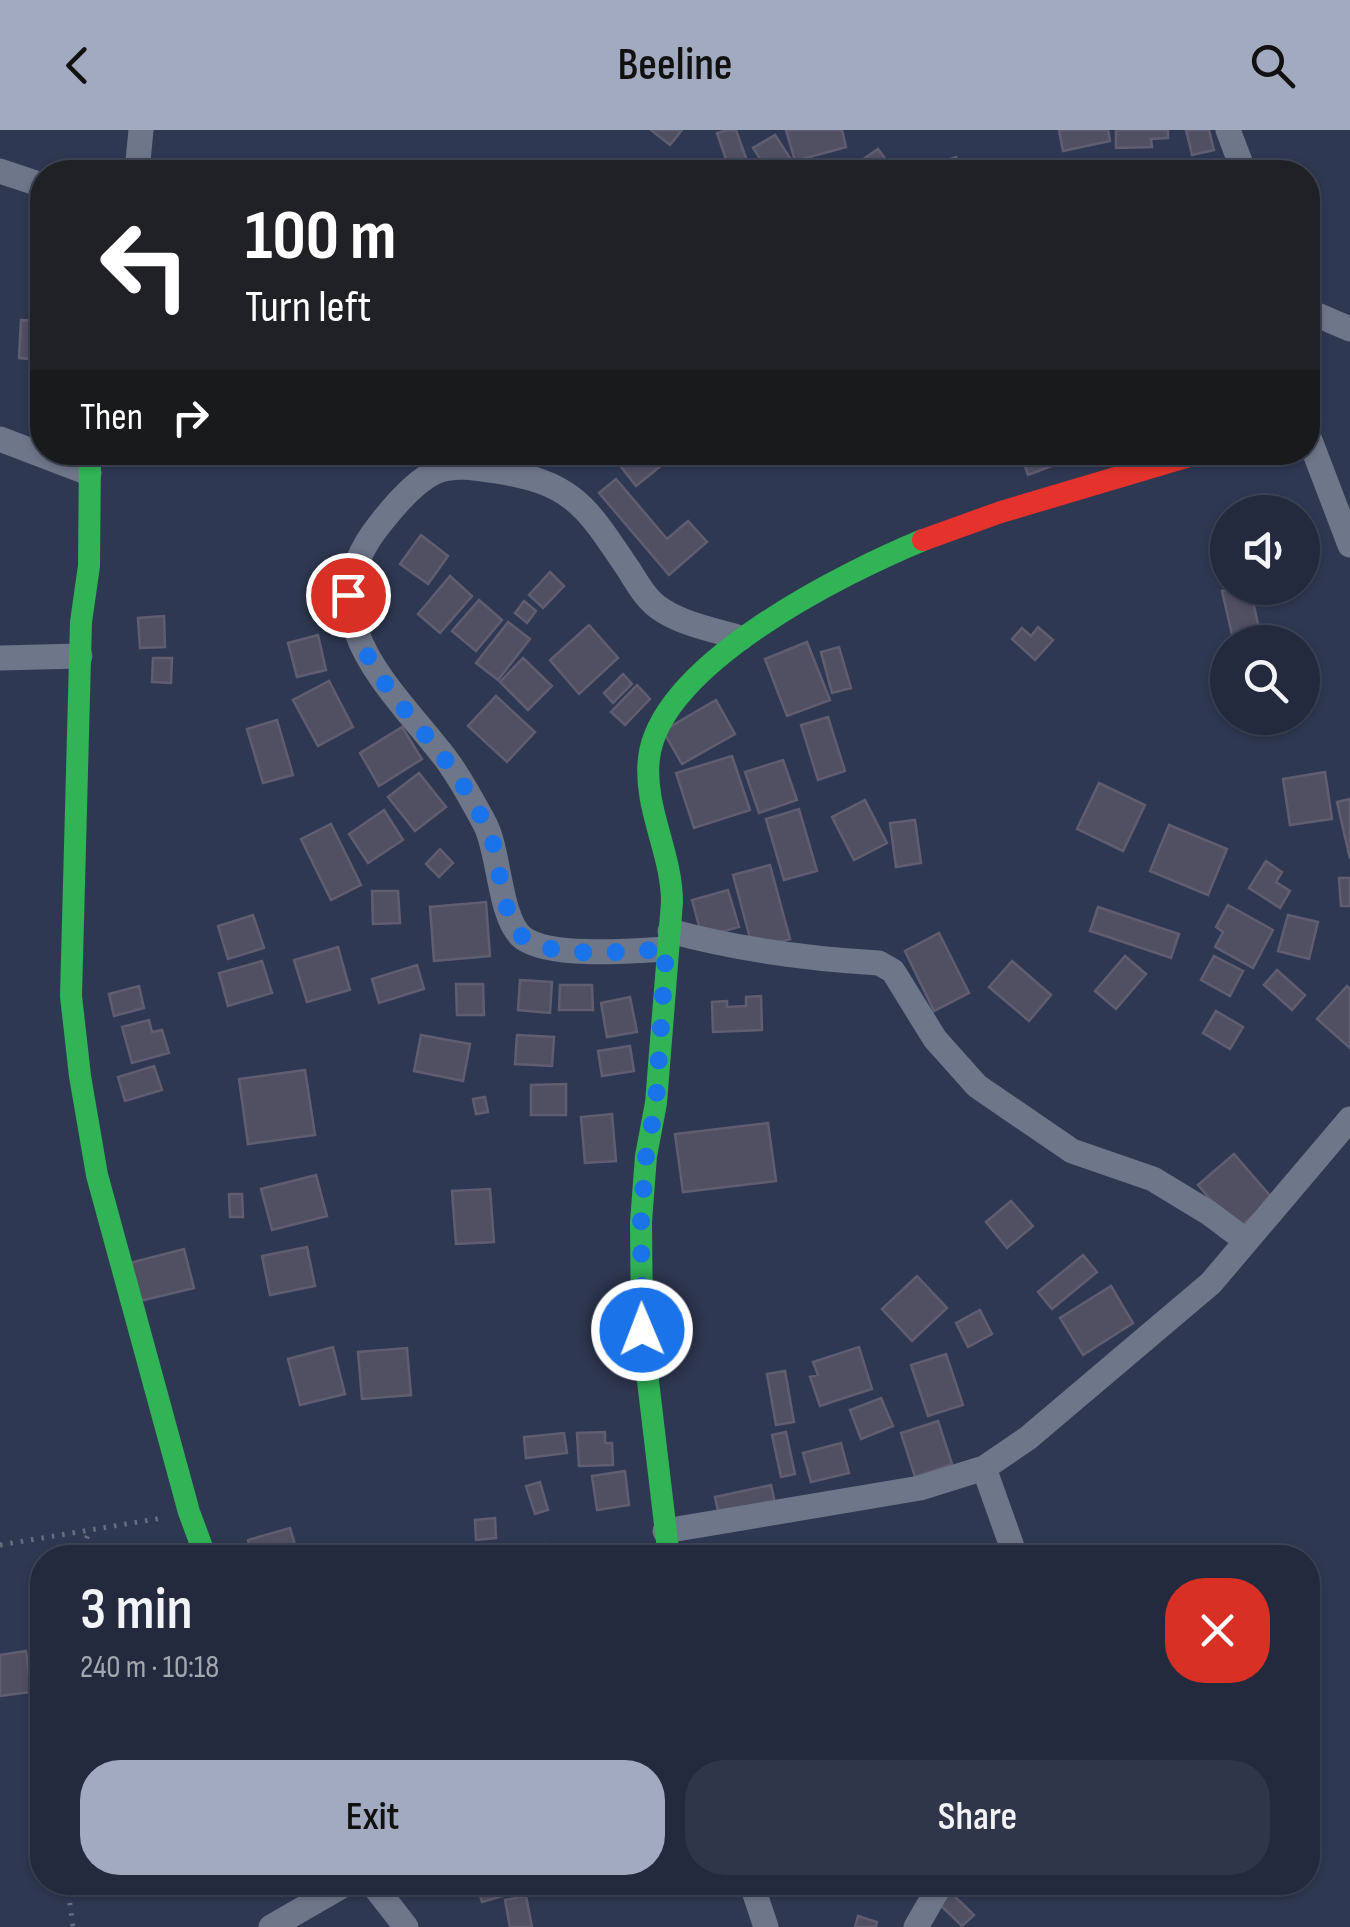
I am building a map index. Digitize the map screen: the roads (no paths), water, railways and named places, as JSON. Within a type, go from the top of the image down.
[{"type":"street","points":[[138,160],[141,130]]},
{"type":"street","points":[[1228,130],[1239,160]]},
{"type":"street","points":[[0,171],[30,181]]},
{"type":"street","points":[[1320,317],[1350,329]]},
{"type":"street","points":[[0,440],[30,448]]},
{"type":"street","points":[[89,465],[89,566],[80,656],[71,996],[96,1175],[201,1545]]},
{"type":"street","points":[[668,1545],[642,1330],[641,1222],[646,1156],[656,1103],[670,876],[648,771],[652,740],[674,701],[702,669],[741,638],[816,594],[931,536],[1158,465]]},
{"type":"street","points":[[1320,465],[1350,544]]},
{"type":"street","points":[[741,638],[661,610],[591,516],[566,492],[514,474],[458,467],[434,472],[398,502],[366,542],[354,567],[348,595],[351,618],[380,678],[448,761],[490,834],[511,921],[524,938],[549,947],[594,952],[668,940],[772,955],[879,964],[893,971],[936,1039],[976,1086],[1072,1151],[1153,1180],[1185,1197],[1245,1240]]},
{"type":"street","points":[[0,658],[80,656]]},
{"type":"street","points":[[665,1531],[920,1488],[984,1468],[1028,1438],[1210,1283],[1350,1119]]},
{"type":"street","points":[[984,1468],[1011,1545]]},
{"type":"street","points":[[270,1927],[326,1895]]},
{"type":"street","points":[[381,1895],[406,1927]]},
{"type":"street","points":[[755,1895],[766,1927]]},
{"type":"street","points":[[916,1927],[934,1895]]}]
